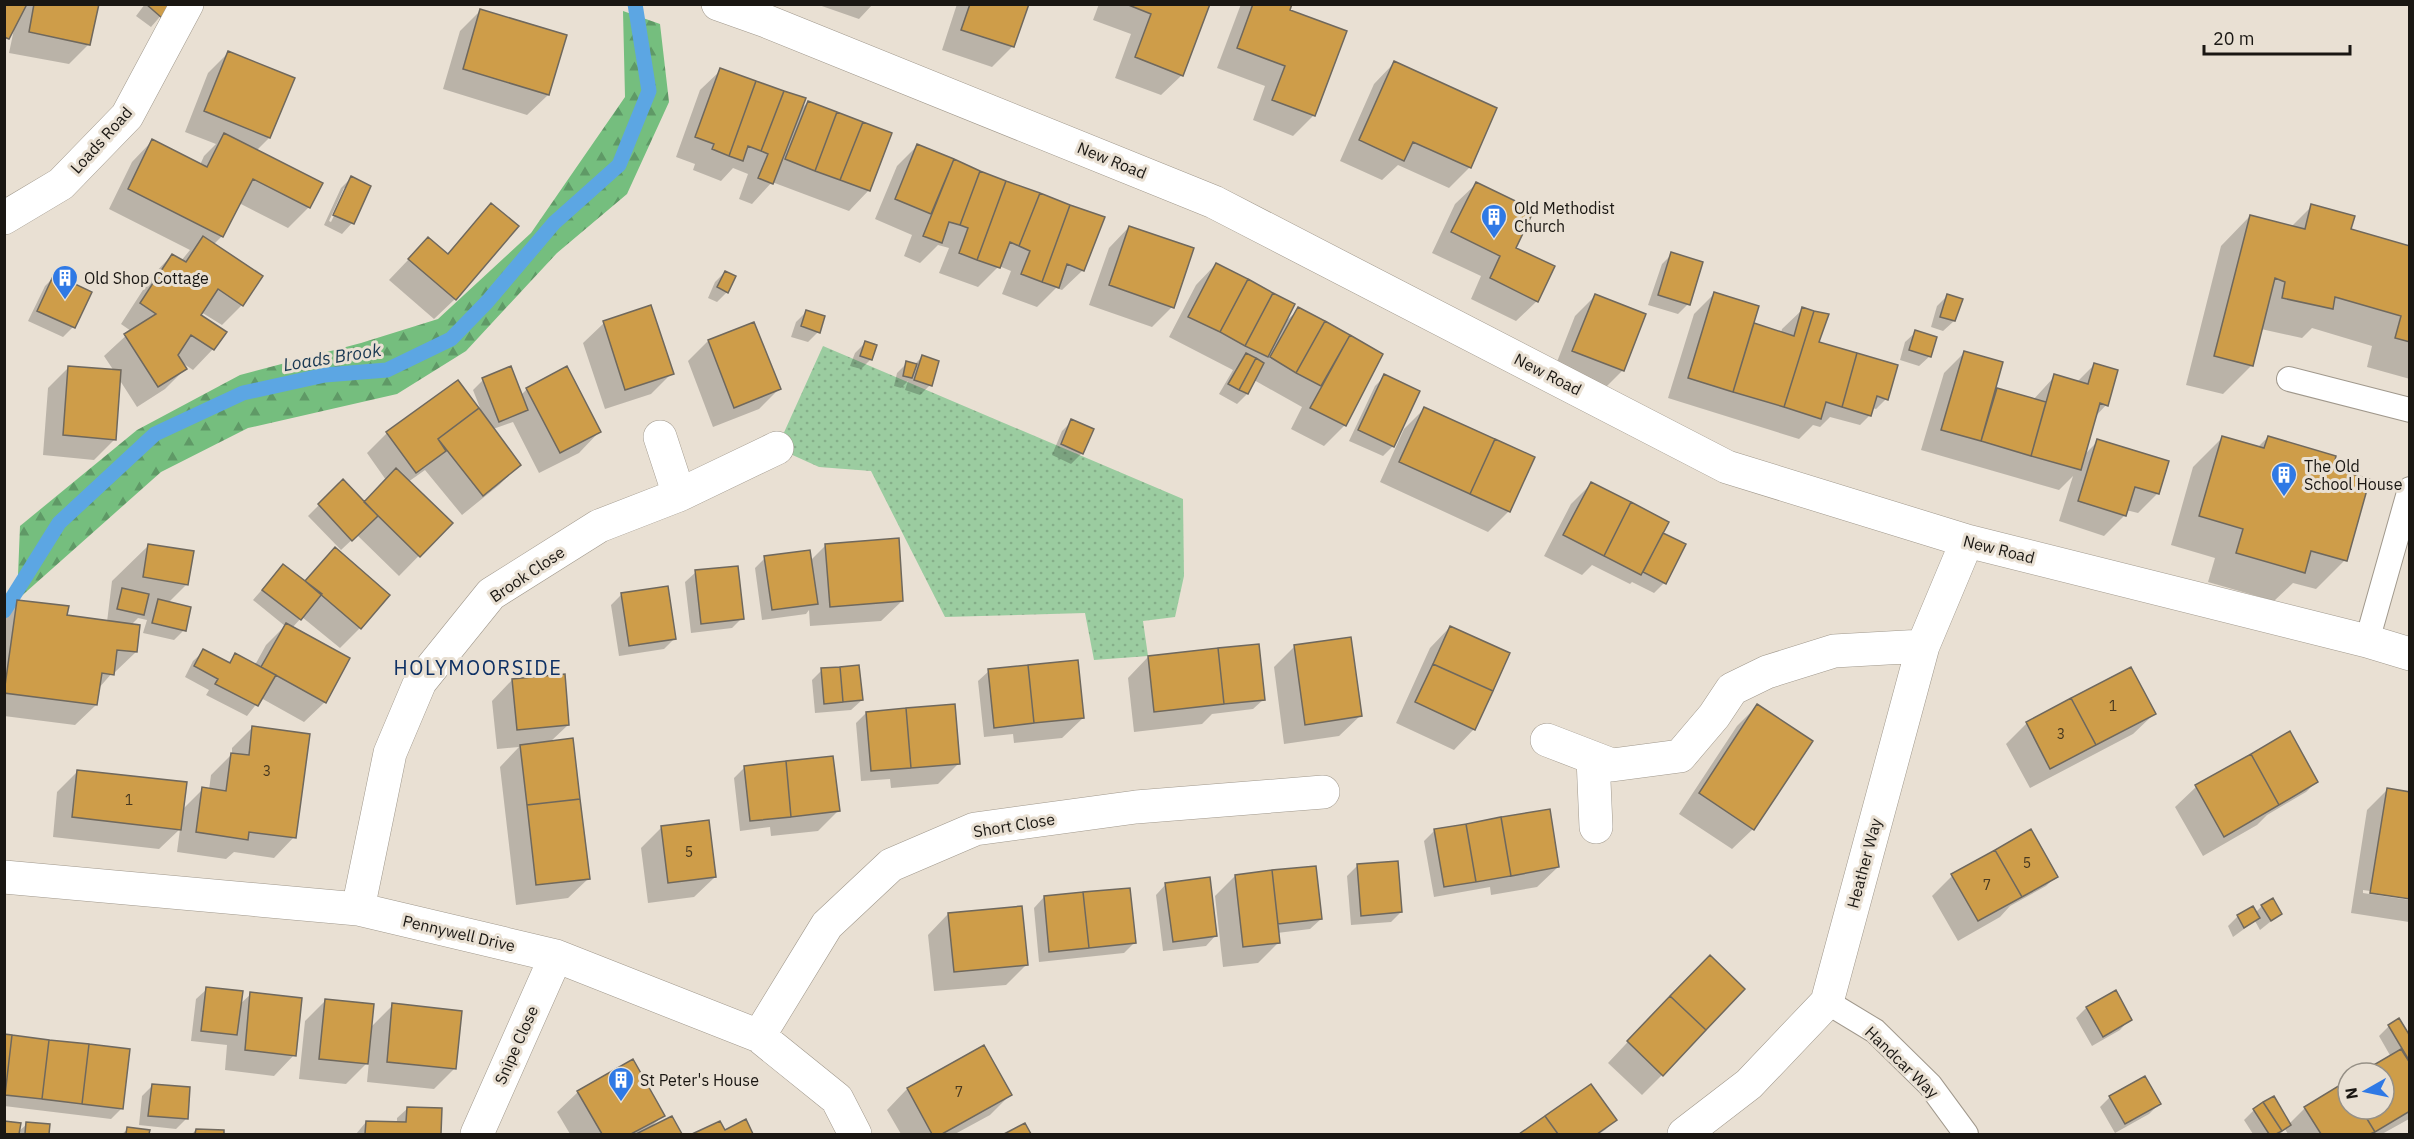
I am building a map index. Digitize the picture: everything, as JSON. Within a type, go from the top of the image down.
[{"type":"street","name":"Loads Road","points":[[4,218],[61,184],[127,116],[187,4]]},
{"type":"street","name":"New Road","points":[[718,4],[766,21],[1214,202],[1727,466],[1967,541],[2367,641],[2409,654]]},
{"type":"street","points":[[660,437],[679,495]]},
{"type":"street","name":"Brook Close","points":[[358,909],[390,753],[420,682],[491,594],[599,526],[679,495],[777,448]]},
{"type":"street","name":"Heather Way","points":[[1684,1134],[1749,1084],[1827,1002],[1923,646],[1967,541]]},
{"type":"street","points":[[1547,740],[1612,765],[1680,756],[1714,716],[1732,689],[1767,672],[1834,651],[1923,646]]},
{"type":"street","points":[[1593,758],[1596,827]]},
{"type":"street","name":"Short Close","points":[[759,1036],[827,925],[891,865],[975,829],[1136,807],[1323,792]]},
{"type":"street","name":"Pennywell Drive","points":[[4,877],[358,909],[556,956],[759,1036],[837,1099],[855,1134]]},
{"type":"street","name":"Snipe Close","points":[[477,1134],[556,956]]},
{"type":"lane","points":[[2289,379],[2409,410]]},
{"type":"lane","points":[[2367,641],[2409,489]]},
{"type":"lane","name":"Handcar Way","points":[[1827,1002],[1875,1031],[1930,1085],[1966,1134]]},
{"type":"green space","points":[[623,11],[660,24],[669,102],[627,194],[557,253],[466,351],[397,394],[248,428],[161,472],[17,600],[20,526],[137,430],[240,375],[361,343],[438,319],[531,233],[625,97]]},
{"type":"green space","points":[[823,346],[1183,499],[1184,576],[1175,617],[1143,621],[1148,656],[1094,660],[1085,613],[945,617],[871,471],[819,467],[777,448]]},
{"type":"building","points":[[4,4],[27,4],[9,39],[4,37]]},
{"type":"building","points":[[34,4],[99,4],[90,45],[29,32]]},
{"type":"building","points":[[146,4],[173,4],[162,18]]},
{"type":"building","points":[[970,4],[1029,4],[1014,47],[961,30]]},
{"type":"building","points":[[1126,4],[1210,4],[1183,76],[1135,57],[1151,14]]},
{"type":"building","points":[[1253,4],[1292,4],[1290,10],[1347,31],[1315,116],[1272,100],[1285,66],[1237,48]]},
{"type":"building","points":[[480,9],[567,35],[549,95],[463,69]]},
{"type":"building","points":[[228,51],[295,78],[270,138],[204,111]]},
{"type":"building","points":[[1394,61],[1497,108],[1471,168],[1413,142],[1404,161],[1359,140]]},
{"type":"building","points":[[720,68],[756,81],[729,156],[712,149],[714,144],[695,137]]},
{"type":"building","points":[[756,81],[784,91],[761,151],[748,146],[743,161],[729,156]]},
{"type":"building","points":[[784,91],[806,98],[773,184],[758,178],[768,154],[761,151]]},
{"type":"building","points":[[808,101],[837,112],[815,171],[785,159]]},
{"type":"building","points":[[837,112],[863,122],[840,180],[815,171]]},
{"type":"building","points":[[863,122],[892,133],[870,191],[840,180]]},
{"type":"building","points":[[224,133],[323,183],[310,208],[253,179],[223,237],[128,189],[152,139],[207,167]]},
{"type":"building","points":[[917,144],[954,159],[931,214],[895,199]]},
{"type":"building","points":[[954,159],[980,171],[960,225],[949,222],[942,243],[923,236]]},
{"type":"building","points":[[980,171],[1006,181],[977,260],[959,253],[968,228],[960,225]]},
{"type":"building","points":[[351,176],[371,186],[354,224],[333,215]]},
{"type":"building","points":[[1006,181],[1040,193],[1019,246],[1010,242],[1000,268],[977,260]]},
{"type":"building","name":"Old Methodist Church","points":[[1476,182],[1534,210],[1516,248],[1555,266],[1538,302],[1490,278],[1500,256],[1451,232]]},
{"type":"building","points":[[1040,193],[1070,205],[1042,282],[1021,274],[1030,251],[1019,246]]},
{"type":"building","points":[[491,203],[519,226],[456,300],[408,259],[428,237],[448,254]]},
{"type":"building","points":[[2311,204],[2355,216],[2351,229],[2410,246],[2410,342],[2395,338],[2401,316],[2335,297],[2333,309],[2282,298],[2285,282],[2275,278],[2253,366],[2214,356],[2250,215],[2305,229]]},
{"type":"building","points":[[1070,205],[1105,217],[1084,271],[1067,264],[1059,288],[1042,282]]},
{"type":"building","points":[[1129,226],[1194,248],[1174,308],[1109,285]]},
{"type":"building","points":[[203,236],[263,276],[243,306],[218,289],[201,315],[227,332],[214,350],[191,335],[178,355],[187,369],[158,387],[124,334],[156,314],[140,303],[172,254],[186,262]]},
{"type":"building","points":[[1671,252],[1703,262],[1690,305],[1658,295]]},
{"type":"building","points":[[1216,263],[1248,279],[1220,332],[1188,317]]},
{"type":"building","points":[[725,271],[736,276],[728,293],[717,287]]},
{"type":"building","name":"Old Shop Cottage","points":[[54,274],[92,292],[75,328],[37,311]]},
{"type":"building","points":[[1248,279],[1273,293],[1245,346],[1220,332]]},
{"type":"building","points":[[1714,292],[1759,306],[1733,392],[1688,378]]},
{"type":"building","points":[[1273,293],[1295,304],[1268,357],[1245,346]]},
{"type":"building","points":[[1595,294],[1646,314],[1624,371],[1572,351]]},
{"type":"building","points":[[1947,294],[1963,299],[1955,321],[1940,317]]},
{"type":"building","points":[[651,305],[674,374],[625,390],[603,321]]},
{"type":"building","points":[[1298,307],[1325,321],[1296,373],[1270,357]]},
{"type":"building","points":[[1802,307],[1814,311],[1784,407],[1733,392],[1754,323],[1794,336]]},
{"type":"building","points":[[806,310],[825,316],[820,333],[801,326]]},
{"type":"building","points":[[1814,311],[1829,314],[1819,342],[1857,353],[1842,407],[1826,402],[1821,419],[1784,407]]},
{"type":"building","points":[[1325,321],[1350,335],[1321,386],[1296,373]]},
{"type":"building","points":[[754,322],[781,389],[734,408],[708,340]]},
{"type":"building","points":[[1915,330],[1937,337],[1931,357],[1909,350]]},
{"type":"building","points":[[1350,335],[1383,354],[1346,426],[1310,408]]},
{"type":"building","points":[[865,341],[877,345],[872,360],[860,356]]},
{"type":"building","points":[[1964,351],[2003,362],[1981,441],[1941,430]]},
{"type":"building","points":[[1246,353],[1256,358],[1239,390],[1228,384]]},
{"type":"building","points":[[1857,353],[1898,365],[1888,400],[1877,396],[1871,416],[1842,407]]},
{"type":"building","points":[[922,355],[939,361],[932,386],[914,380]]},
{"type":"building","points":[[1256,358],[1264,363],[1248,394],[1239,390]]},
{"type":"building","points":[[906,361],[917,364],[912,378],[903,376]]},
{"type":"building","points":[[2094,363],[2118,370],[2108,406],[2100,403],[2081,470],[2031,456],[2054,374],[2088,384]]},
{"type":"building","points":[[68,366],[121,370],[116,440],[63,435]]},
{"type":"building","points":[[511,366],[528,410],[499,422],[482,378]]},
{"type":"building","points":[[567,366],[601,432],[560,453],[526,388]]},
{"type":"building","points":[[1384,374],[1420,391],[1394,447],[1358,430]]},
{"type":"building","points":[[458,380],[479,408],[438,439],[446,451],[416,473],[386,432]]},
{"type":"building","points":[[1997,388],[2046,402],[2031,456],[1981,441]]},
{"type":"building","points":[[1424,407],[1495,439],[1470,494],[1399,462]]},
{"type":"building","points":[[479,408],[521,465],[483,496],[438,439]]},
{"type":"building","points":[[1071,419],[1094,429],[1083,454],[1061,444]]},
{"type":"building","name":"The Old School House","points":[[2222,436],[2264,448],[2268,436],[2336,456],[2333,469],[2370,479],[2347,561],[2311,551],[2305,573],[2236,553],[2243,529],[2199,516]]},
{"type":"building","points":[[1495,439],[1535,457],[1510,512],[1470,494]]},
{"type":"building","points":[[2097,439],[2169,461],[2159,494],[2135,487],[2126,516],[2078,501]]},
{"type":"building","points":[[396,468],[453,523],[420,557],[364,502]]},
{"type":"building","points":[[343,479],[378,516],[352,541],[318,504]]},
{"type":"building","points":[[1591,482],[1631,502],[1604,556],[1563,535]]},
{"type":"building","points":[[1631,502],[1669,522],[1641,575],[1604,556]]},
{"type":"building","points":[[1663,533],[1686,544],[1666,584],[1643,572]]},
{"type":"building","points":[[899,538],[903,601],[830,607],[825,544]]},
{"type":"building","points":[[148,544],[194,551],[188,585],[143,577]]},
{"type":"building","points":[[335,547],[390,595],[361,629],[305,581]]},
{"type":"building","points":[[810,550],[818,604],[772,610],[764,556]]},
{"type":"building","points":[[283,564],[322,594],[301,620],[262,590]]},
{"type":"building","points":[[738,566],[744,619],[701,624],[695,570]]},
{"type":"building","points":[[668,586],[676,639],[629,646],[621,593]]},
{"type":"building","points":[[122,588],[149,594],[144,615],[117,609]]},
{"type":"building","points":[[158,599],[191,607],[186,631],[152,623]]},
{"type":"building","points":[[17,600],[69,606],[67,615],[140,625],[137,652],[117,650],[114,675],[102,673],[97,705],[4,693]]},
{"type":"building","points":[[286,623],[350,658],[326,703],[261,667]]},
{"type":"building","points":[[1450,626],[1510,653],[1493,691],[1433,664]]},
{"type":"building","points":[[1351,637],[1362,716],[1305,725],[1294,645]]},
{"type":"building","points":[[1259,644],[1265,700],[1224,704],[1218,648]]},
{"type":"building","points":[[1218,648],[1224,704],[1154,712],[1148,656]]},
{"type":"building","points":[[203,649],[230,663],[235,653],[276,675],[258,706],[215,684],[218,679],[194,666]]},
{"type":"building","points":[[1078,660],[1084,718],[1034,723],[1028,665]]},
{"type":"building","points":[[1433,664],[1493,691],[1475,730],[1415,702]]},
{"type":"building","points":[[859,665],[863,700],[843,702],[840,667]]},
{"type":"building","points":[[1028,665],[1034,723],[994,728],[988,669]]},
{"type":"building","points":[[840,667],[843,702],[824,704],[821,668]]},
{"type":"building","points":[[2131,667],[2156,714],[2096,745],[2071,698]]},
{"type":"building","points":[[565,674],[569,725],[517,730],[512,679]]},
{"type":"building","points":[[2071,698],[2096,745],[2050,769],[2026,722]]},
{"type":"building","points":[[955,704],[960,764],[911,768],[906,708]]},
{"type":"building","points":[[1757,704],[1813,741],[1754,830],[1699,793]]},
{"type":"building","points":[[906,708],[911,768],[871,771],[866,712]]},
{"type":"building","points":[[252,726],[310,734],[296,838],[249,832],[248,840],[196,832],[202,787],[226,791],[231,753],[249,755]]},
{"type":"building","points":[[2290,731],[2318,782],[2279,805],[2251,754]]},
{"type":"building","points":[[573,738],[580,799],[527,805],[520,745]]},
{"type":"building","points":[[2251,754],[2279,805],[2224,837],[2195,785]]},
{"type":"building","points":[[833,756],[840,811],[791,817],[786,761]]},
{"type":"building","points":[[786,761],[791,817],[750,821],[744,766]]},
{"type":"building","points":[[77,770],[187,782],[181,830],[72,817]]},
{"type":"building","points":[[2387,788],[2410,792],[2410,899],[2370,893]]},
{"type":"building","points":[[580,799],[590,879],[536,885],[527,805]]},
{"type":"building","points":[[1550,809],[1559,867],[1511,876],[1501,817]]},
{"type":"building","points":[[1501,817],[1511,876],[1476,882],[1466,824]]},
{"type":"building","points":[[709,820],[716,877],[668,883],[661,826]]},
{"type":"building","points":[[1466,824],[1476,882],[1444,887],[1434,829]]},
{"type":"building","points":[[2031,829],[2058,877],[2022,897],[1995,850]]},
{"type":"building","points":[[1995,850],[2022,897],[1978,921],[1951,874]]},
{"type":"building","points":[[1398,861],[1402,912],[1361,916],[1357,864]]},
{"type":"building","points":[[1316,866],[1322,919],[1278,924],[1272,870]]},
{"type":"building","points":[[1272,870],[1280,943],[1243,947],[1235,875]]},
{"type":"building","points":[[1210,877],[1217,936],[1173,942],[1165,883]]},
{"type":"building","points":[[1130,888],[1136,943],[1089,948],[1083,892]]},
{"type":"building","points":[[1083,892],[1089,948],[1049,952],[1044,896]]},
{"type":"building","points":[[2273,898],[2282,914],[2271,921],[2261,905]]},
{"type":"building","points":[[1022,906],[1028,965],[954,972],[948,913]]},
{"type":"building","points":[[2253,906],[2260,918],[2244,928],[2237,915]]},
{"type":"building","points":[[1710,955],[1745,989],[1706,1030],[1670,996]]},
{"type":"building","points":[[206,987],[243,991],[237,1035],[201,1031]]},
{"type":"building","points":[[2116,990],[2132,1020],[2103,1037],[2086,1007]]},
{"type":"building","points":[[250,992],[302,998],[296,1056],[245,1050]]},
{"type":"building","points":[[1670,996],[1706,1030],[1663,1076],[1627,1041]]},
{"type":"building","points":[[325,999],[374,1004],[368,1064],[319,1059]]},
{"type":"building","points":[[392,1003],[462,1011],[456,1069],[387,1062]]},
{"type":"building","points":[[2399,1018],[2410,1036],[2410,1062],[2388,1025]]},
{"type":"building","points":[[4,1034],[12,1035],[5,1095],[4,1095]]},
{"type":"building","points":[[12,1035],[49,1040],[42,1099],[5,1095]]},
{"type":"building","points":[[49,1040],[89,1044],[82,1104],[42,1099]]},
{"type":"building","points":[[89,1044],[130,1049],[123,1109],[82,1104]]},
{"type":"building","points":[[984,1045],[1012,1095],[942,1134],[932,1134],[907,1088]]},
{"type":"building","points":[[2401,1049],[2410,1063],[2410,1111],[2396,1119],[2396,1061],[2380,1061]]},
{"type":"building","name":"St Peter's House","points":[[633,1059],[665,1116],[631,1134],[602,1134],[577,1091]]},
{"type":"building","points":[[2145,1076],[2161,1104],[2125,1124],[2109,1096]]},
{"type":"building","points":[[152,1084],[190,1087],[188,1119],[148,1116]]},
{"type":"building","points":[[1591,1084],[1617,1120],[1597,1134],[1558,1134],[1545,1116]]},
{"type":"building","points":[[2336,1087],[2336,1121],[2368,1121],[2375,1132],[2370,1134],[2321,1134],[2304,1107]]},
{"type":"building","points":[[2274,1096],[2291,1125],[2282,1131],[2263,1102]]},
{"type":"building","points":[[2263,1102],[2282,1131],[2269,1134],[2253,1109]]},
{"type":"building","points":[[407,1107],[442,1108],[441,1134],[365,1134],[366,1121],[406,1122]]},
{"type":"building","points":[[672,1116],[682,1134],[636,1134]]},
{"type":"building","points":[[1545,1116],[1558,1134],[1519,1134]]},
{"type":"building","points":[[746,1119],[753,1134],[692,1134],[720,1121],[725,1130]]},
{"type":"building","points":[[4,1121],[21,1123],[19,1134],[4,1134]]},
{"type":"building","points":[[2368,1121],[2393,1121],[2375,1132]]},
{"type":"building","points":[[26,1122],[50,1124],[49,1134],[25,1134]]},
{"type":"building","points":[[1025,1123],[1031,1134],[1004,1134]]},
{"type":"building","points":[[127,1127],[150,1130],[149,1134],[126,1134]]},
{"type":"building","points":[[196,1129],[224,1130],[224,1134],[195,1134]]},
{"type":"waterway","name":"Loads Brook","points":[[4,611],[59,523],[155,434],[243,393],[325,375],[387,370],[451,339],[487,302],[554,223],[619,165],[649,91],[635,4]]},
{"type":"place","name":"Old Methodist Church","points":[[1494,240]]},
{"type":"place","name":"Old Shop Cottage","points":[[65,301]]},
{"type":"place","name":"The Old School House","points":[[2284,498]]},
{"type":"place","name":"St Peter's House","points":[[621,1103]]},
{"type":"district","name":"HOLYMOORSIDE","points":[[478,667]]}]
